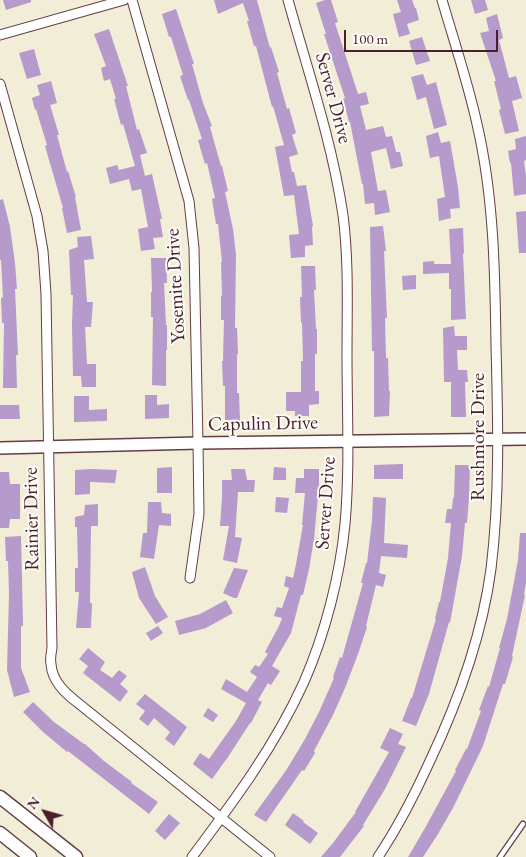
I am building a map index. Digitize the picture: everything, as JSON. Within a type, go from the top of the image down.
[{"type":"main road","points":[[0,797],[76,857]]},
{"type":"main road","points":[[0,834],[30,857]]},
{"type":"street","points":[[0,35],[124,0]]},
{"type":"street","name":"Yosemite Drive","points":[[132,0],[188,201],[194,248],[199,514],[190,578]]},
{"type":"street","name":"Server Drive","points":[[192,857],[250,778],[289,714],[316,652],[334,588],[341,554],[347,497],[348,441],[346,254],[343,216],[324,125],[288,0]]},
{"type":"street","name":"Rushmore Drive","points":[[378,857],[406,810],[455,706],[483,611],[490,570],[495,520],[498,439],[495,256],[491,208],[477,125],[442,0]]},
{"type":"street","name":"Rainier Drive","points":[[0,84],[37,216],[43,251],[46,294],[51,664],[55,679],[71,697],[270,857]]},
{"type":"street","name":"Capulin Drive","points":[[0,448],[198,443],[526,439]]},
{"type":"lane","points":[[500,857],[523,824]]},
{"type":"building","points":[[3,0],[31,0],[31,2],[6,10]]},
{"type":"building","points":[[214,0],[257,0],[270,48],[279,72],[277,73],[287,109],[289,108],[296,133],[292,135],[298,154],[289,157],[292,172],[294,172],[297,186],[306,185],[313,226],[313,245],[305,246],[305,257],[291,258],[289,235],[299,234],[294,195],[284,196],[275,147],[284,145],[243,3],[218,14]]},
{"type":"building","points":[[331,0],[338,22],[335,23],[358,94],[366,92],[369,104],[360,106],[366,130],[383,126],[386,137],[392,136],[396,152],[400,152],[403,166],[391,169],[386,148],[371,152],[378,191],[386,190],[390,212],[375,215],[374,203],[365,204],[363,184],[350,122],[343,99],[345,98],[316,3]]},
{"type":"building","points":[[397,0],[412,0],[419,20],[407,24],[410,34],[399,37],[393,14],[401,12]]},
{"type":"building","points":[[471,0],[485,0],[488,10],[475,14]]},
{"type":"building","points":[[176,9],[194,64],[192,64],[203,103],[212,126],[210,127],[228,191],[225,192],[233,229],[236,255],[235,328],[237,328],[237,393],[239,393],[240,420],[225,420],[225,386],[223,386],[222,361],[224,320],[221,320],[222,262],[218,224],[216,224],[212,199],[215,198],[207,163],[205,164],[198,140],[202,139],[180,76],[183,75],[162,14]]},
{"type":"building","points":[[497,14],[503,38],[499,40],[509,78],[516,76],[522,98],[512,101],[519,131],[505,134],[494,81],[496,81],[480,33],[489,31],[486,18]]},
{"type":"building","points":[[109,29],[128,86],[126,86],[137,130],[139,129],[147,153],[140,155],[145,176],[152,174],[162,219],[160,219],[163,237],[153,238],[155,249],[141,251],[138,229],[148,227],[141,189],[132,191],[129,179],[110,184],[106,168],[117,165],[119,170],[135,166],[123,124],[121,125],[110,79],[104,81],[101,68],[106,66],[94,34]]},
{"type":"building","points":[[422,37],[430,61],[416,65],[409,41]]},
{"type":"building","points":[[34,49],[41,75],[27,79],[19,53]]},
{"type":"building","points":[[423,74],[427,85],[436,82],[447,125],[434,129],[426,97],[417,100],[411,77]]},
{"type":"building","points":[[51,81],[57,103],[50,105],[67,172],[76,197],[81,230],[67,233],[63,208],[45,146],[47,145],[32,98],[40,95],[37,85]]},
{"type":"building","points":[[438,132],[441,143],[450,141],[460,208],[450,209],[451,218],[439,221],[437,199],[445,197],[439,156],[430,158],[426,136]]},
{"type":"building","points":[[526,136],[526,160],[524,161],[526,194],[514,196],[508,151],[516,149],[515,139]]},
{"type":"building","points":[[3,199],[10,227],[17,289],[15,289],[18,355],[16,355],[17,388],[3,388],[4,323],[2,323],[1,298],[3,297],[0,260],[0,200]]},
{"type":"building","points":[[526,211],[526,253],[519,253],[516,212]]},
{"type":"building","points":[[383,226],[386,251],[384,251],[387,318],[385,318],[386,358],[388,358],[390,391],[389,416],[374,417],[370,227]]},
{"type":"building","points":[[463,228],[466,319],[451,320],[449,273],[423,274],[423,262],[434,261],[434,264],[451,264],[449,229]]},
{"type":"building","points":[[91,236],[94,259],[84,260],[87,302],[93,302],[91,327],[85,327],[87,364],[96,364],[96,387],[82,387],[81,376],[73,376],[73,295],[71,295],[69,250],[78,247],[77,237]]},
{"type":"building","points":[[151,258],[166,258],[167,283],[164,283],[167,325],[166,386],[152,385],[153,317],[151,317]]},
{"type":"building","points":[[301,266],[315,266],[316,290],[314,290],[317,354],[315,354],[315,391],[319,391],[319,404],[309,405],[309,416],[295,416],[295,411],[286,411],[286,392],[301,392],[301,361],[303,361],[300,297],[302,297]]},
{"type":"building","points":[[416,275],[416,289],[403,290],[402,276]]},
{"type":"building","points":[[454,326],[455,336],[467,336],[467,350],[457,350],[458,370],[467,370],[468,382],[465,382],[466,417],[451,417],[451,382],[444,382],[443,328]]},
{"type":"building","points":[[145,395],[157,395],[157,405],[169,404],[169,418],[145,419]]},
{"type":"building","points":[[74,396],[89,396],[89,410],[107,409],[107,421],[74,422]]},
{"type":"building","points":[[0,405],[19,405],[20,419],[0,419]]},
{"type":"building","points":[[403,464],[403,479],[374,479],[374,465]]},
{"type":"building","points":[[455,465],[470,465],[467,523],[465,523],[462,556],[450,623],[429,694],[416,726],[402,721],[412,698],[440,602],[448,558],[451,523],[445,523],[447,509],[452,509],[454,498]]},
{"type":"building","points":[[172,467],[172,493],[157,493],[157,468]]},
{"type":"building","points":[[274,467],[286,468],[286,480],[273,480]]},
{"type":"building","points":[[231,469],[245,469],[247,480],[255,480],[254,492],[238,492],[235,537],[242,538],[237,563],[223,560],[229,526],[220,526],[222,480],[232,480]]},
{"type":"building","points":[[304,469],[319,469],[319,488],[322,488],[322,497],[318,496],[314,539],[303,595],[301,595],[291,633],[272,666],[280,671],[271,685],[268,683],[258,700],[262,702],[251,723],[212,779],[193,764],[200,753],[209,759],[236,721],[246,703],[221,689],[226,679],[247,692],[257,677],[250,672],[255,665],[259,667],[268,654],[265,652],[279,626],[282,618],[274,616],[277,607],[282,608],[289,588],[284,586],[286,576],[293,578],[303,525],[305,493],[295,493],[296,478],[304,478]]},
{"type":"building","points":[[75,470],[117,470],[115,483],[90,482],[90,494],[75,495]]},
{"type":"building","points":[[0,472],[9,472],[10,484],[20,484],[20,519],[10,519],[9,528],[0,528]]},
{"type":"building","points":[[276,497],[289,498],[287,513],[275,512]]},
{"type":"building","points":[[373,497],[386,498],[384,543],[408,545],[407,558],[381,556],[379,573],[386,575],[383,587],[376,585],[367,627],[345,688],[314,751],[315,753],[266,822],[254,815],[287,769],[305,739],[334,678],[340,657],[342,658],[367,563]]},
{"type":"building","points":[[148,502],[161,502],[162,513],[171,514],[171,526],[159,525],[154,559],[140,557],[143,533],[147,533]]},
{"type":"building","points":[[98,504],[98,526],[91,526],[91,628],[76,628],[79,592],[75,592],[75,568],[78,568],[75,517],[84,515],[85,505]]},
{"type":"building","points":[[520,533],[526,533],[525,595],[513,657],[505,684],[503,684],[483,746],[454,806],[423,857],[408,857],[467,749],[481,711],[479,710],[489,687],[507,619],[518,560]]},
{"type":"building","points":[[21,536],[23,626],[21,626],[21,668],[30,692],[14,697],[7,670],[9,593],[5,537]]},
{"type":"building","points":[[145,567],[155,596],[168,617],[156,624],[139,598],[132,572]]},
{"type":"building","points":[[234,568],[248,570],[237,598],[223,593]]},
{"type":"building","points":[[226,600],[233,613],[206,628],[179,635],[175,621],[200,614]]},
{"type":"building","points":[[158,626],[163,633],[151,641],[146,633]]},
{"type":"building","points":[[88,648],[105,662],[100,670],[112,678],[119,670],[127,676],[120,684],[128,691],[120,702],[83,673],[88,666],[79,659]]},
{"type":"building","points":[[145,694],[187,727],[174,746],[165,739],[170,732],[154,718],[148,726],[139,719],[145,711],[136,704]]},
{"type":"building","points":[[33,702],[54,722],[158,802],[149,814],[43,732],[23,712]]},
{"type":"building","points":[[208,708],[218,715],[213,722],[203,716]]},
{"type":"building","points":[[390,728],[403,734],[398,744],[406,747],[385,789],[364,826],[340,857],[321,857],[356,812],[389,752],[380,748]]},
{"type":"building","points":[[293,813],[318,833],[310,844],[285,825]]},
{"type":"building","points":[[169,814],[180,823],[165,840],[155,831]]}]
